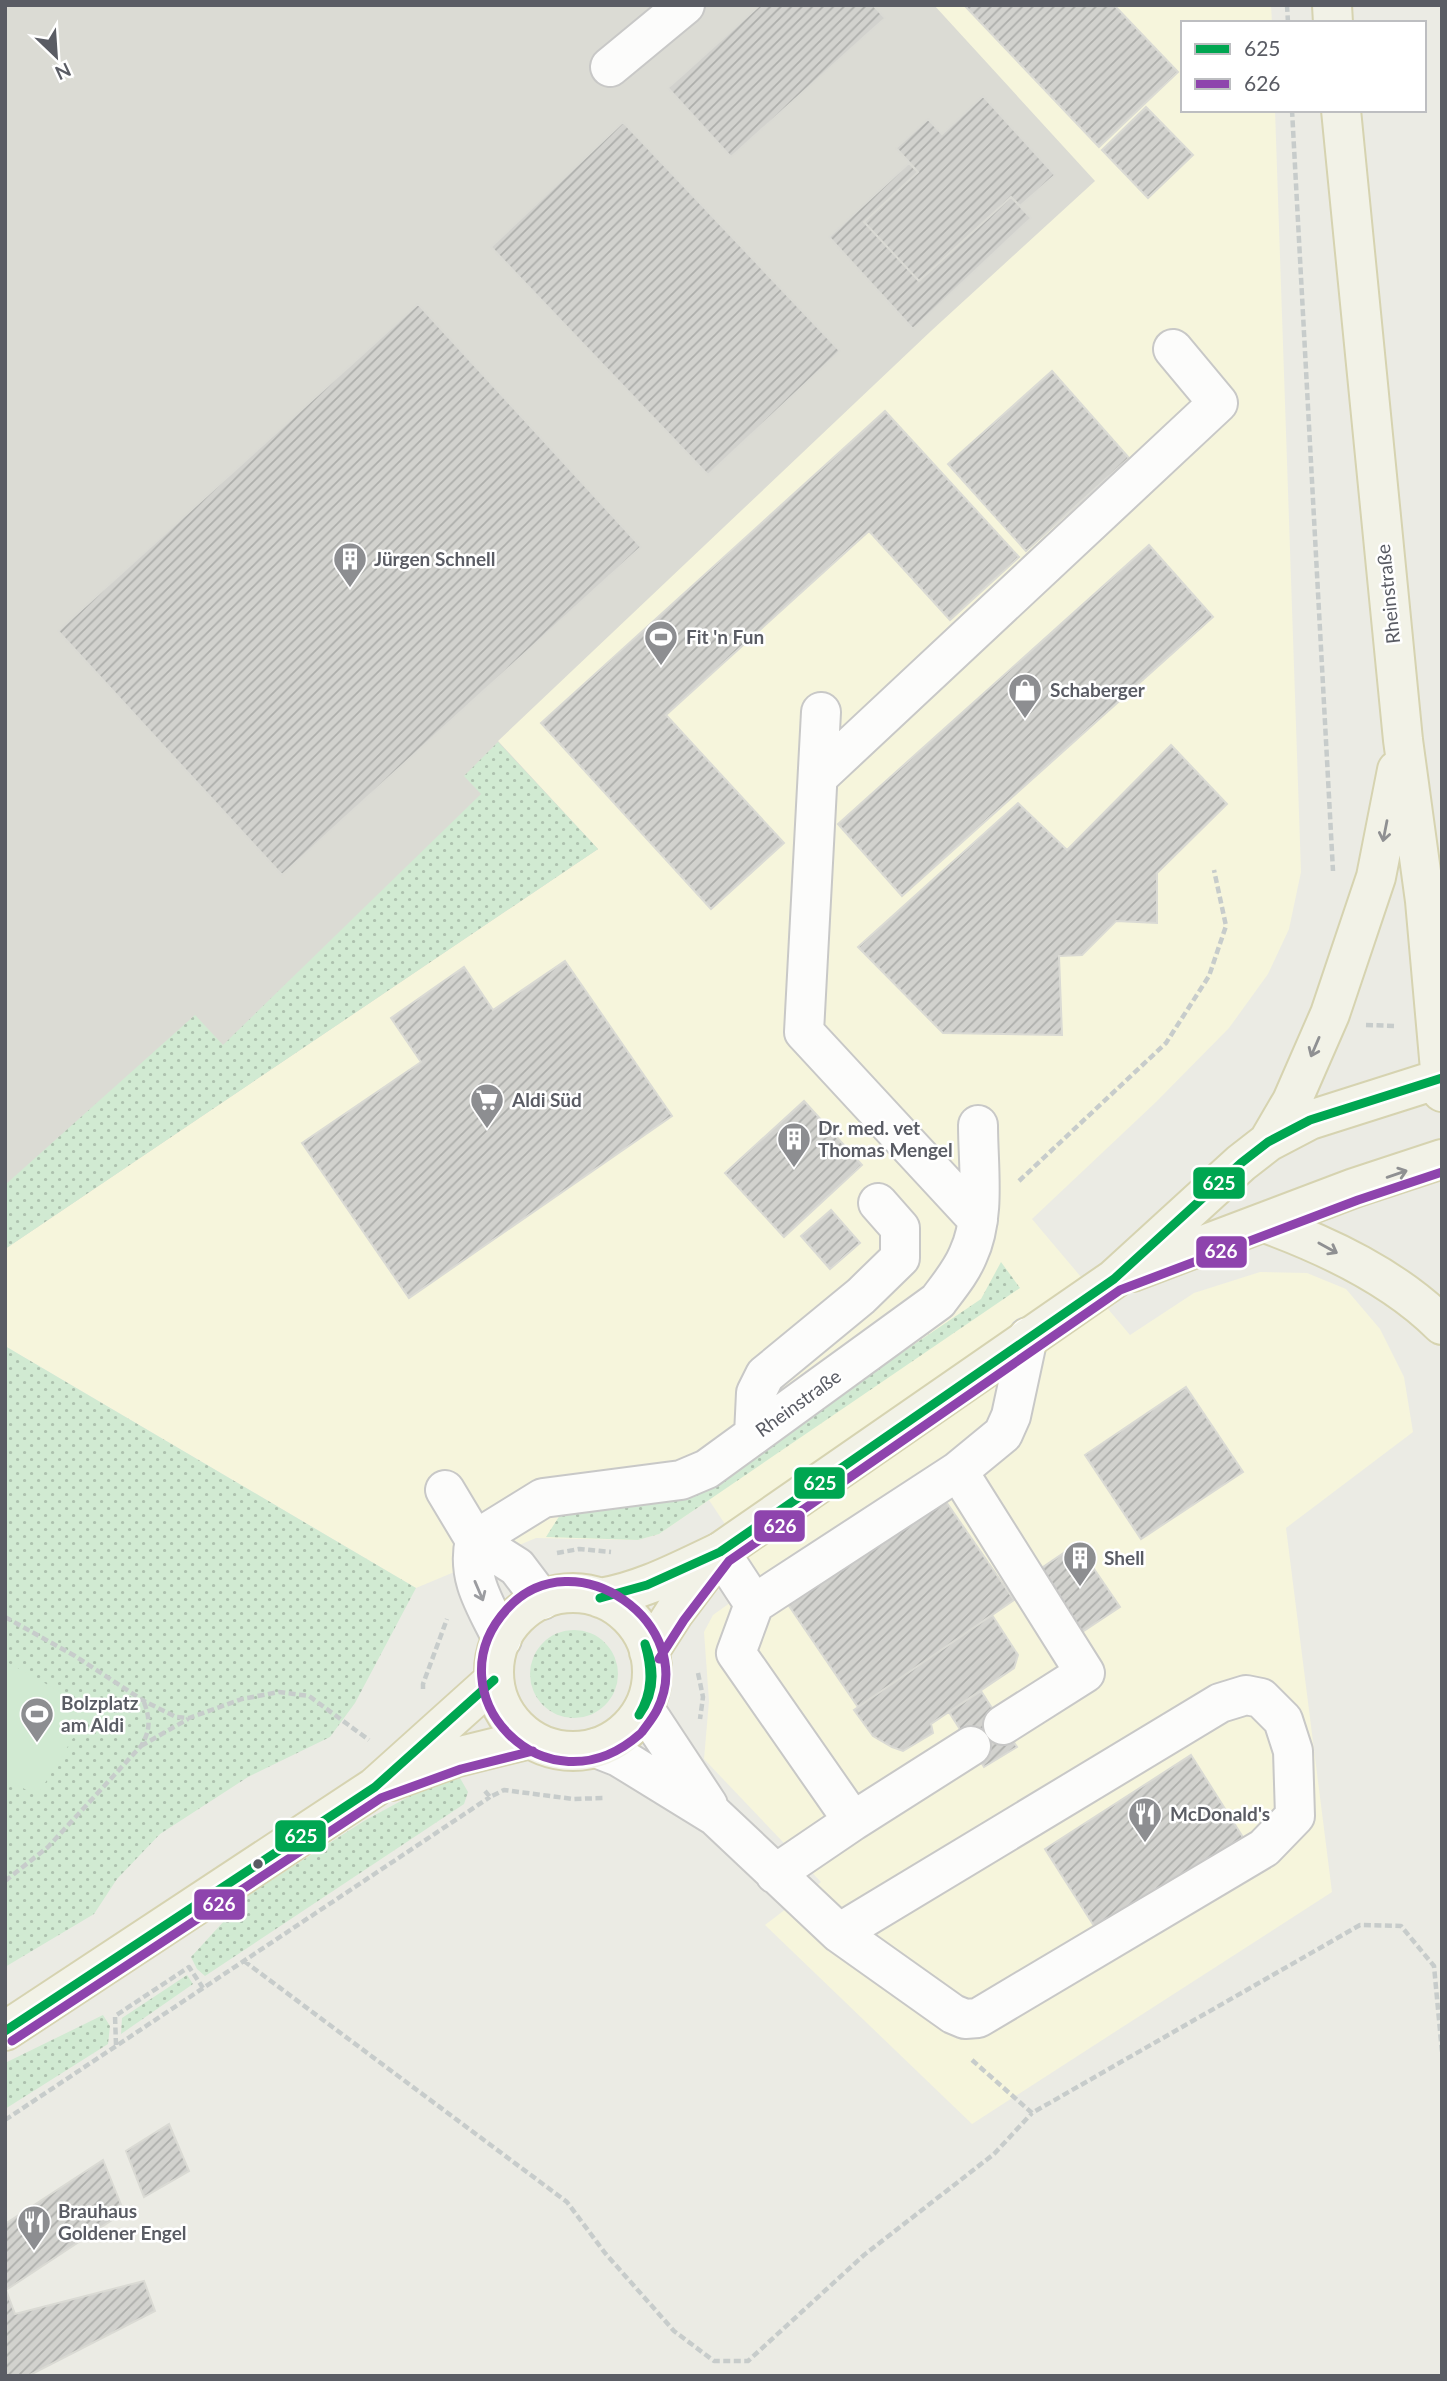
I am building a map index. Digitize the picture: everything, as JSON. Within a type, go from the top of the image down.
[{"type":"main road","name":"Rheinstraße","points":[[600,1598],[625,1594],[651,1585],[720,1552],[1114,1279],[1241,1163],[1268,1142],[1310,1121],[1441,1083],[1433,910],[1402,740],[1341,112]]},
{"type":"main road","points":[[1268,1142],[1292,1101],[1330,1014],[1376,877],[1402,740]]},
{"type":"main road","name":"Rheinstraße","points":[[1114,1279],[1354,1188],[1442,1159]]},
{"type":"main road","points":[[1265,1223],[1314,1241],[1381,1278],[1442,1325]]},
{"type":"main road","name":"Rheinstraße","points":[[649,1652],[674,1613],[720,1552]]},
{"type":"main road","points":[[581,1594],[600,1598],[618,1607],[632,1619],[643,1635],[652,1671],[650,1690],[644,1708],[632,1726],[615,1739],[596,1748],[573,1751],[551,1748],[530,1739],[513,1723],[500,1703],[494,1680],[495,1659],[502,1639],[518,1616],[542,1600],[581,1594]]},
{"type":"main road","points":[[5,2031],[375,1787],[494,1680]]},
{"type":"main road","points":[[375,1787],[457,1758],[530,1739]]},
{"type":"street","points":[[610,67],[685,5]]},
{"type":"street","points":[[818,777],[1218,403],[1173,349]]},
{"type":"street","points":[[821,712],[804,1032],[978,1220]]},
{"type":"street","name":"Rheinstraße","points":[[475,1540],[543,1498],[681,1480],[707,1469],[938,1301],[959,1274],[970,1253],[978,1220],[978,1125]]},
{"type":"street","points":[[754,1435],[756,1392],[765,1375],[861,1296],[900,1258],[900,1228],[878,1203]]},
{"type":"street","points":[[853,1821],[736,1653],[754,1604],[958,1471],[1003,1434],[1011,1416],[1028,1337]]},
{"type":"street","points":[[958,1471],[1085,1673],[1003,1725]]},
{"type":"street","points":[[445,1490],[475,1540],[517,1567],[542,1600]]},
{"type":"street","points":[[475,1540],[471,1556],[472,1573],[502,1639]]},
{"type":"street","points":[[720,1552],[754,1604]]},
{"type":"street","points":[[644,1708],[715,1815],[775,1874],[839,1933],[953,2014],[965,2019],[978,2018],[1264,1848],[1295,1816],[1293,1751],[1283,1720],[1261,1698],[1246,1695],[1220,1703],[839,1933]]},
{"type":"street","points":[[775,1874],[971,1746]]},
{"type":"street","points":[[596,1748],[619,1757],[715,1815]]},
{"type":"path","points":[[1292,112],[1333,883]]},
{"type":"path","points":[[978,1220],[1166,1043],[1209,976],[1226,926],[1214,870]]},
{"type":"path","points":[[423,1693],[423,1684],[450,1613]]},
{"type":"path","points":[[5,1617],[75,1656],[144,1701],[176,1717],[189,1718]]},
{"type":"path","points":[[141,1746],[189,1718],[242,1699],[279,1692],[309,1696],[370,1740]]},
{"type":"path","points":[[5,1881],[48,1847],[141,1746],[148,1735],[150,1719],[144,1701]]},
{"type":"path","points":[[5,2120],[490,1797]]},
{"type":"path","points":[[244,1961],[567,2202],[605,2253],[674,2331],[714,2361],[748,2361],[863,2255],[994,2154],[1032,2113],[1360,1925],[1401,1926],[1434,1966],[1442,2052]]},
{"type":"path","points":[[116,2045],[116,2016],[136,2002],[189,1968],[203,1988]]},
{"type":"path","points":[[971,2059],[1032,2113]]},
{"type":"shaded area","points":[[5,5],[1271,5],[1272,21],[1181,21],[1181,112],[1275,112],[1301,872],[1289,929],[1268,974],[1229,1028],[1156,1102],[1032,1219],[1130,1335],[1194,1293],[1260,1272],[1307,1273],[1346,1289],[1380,1329],[1404,1377],[1413,1432],[1286,1528],[1332,1892],[972,2124],[765,1925],[821,1882],[704,1759],[709,1701],[704,1632],[713,1615],[762,1580],[709,1500],[659,1534],[638,1540],[536,1538],[416,1588],[5,1346]]},
{"type":"shaded area","name":"Jürgen Schnell","points":[[5,5],[934,5],[1095,181],[931,331],[498,741],[598,849],[5,1249]]},
{"type":"shaded area","points":[[498,742],[598,849],[5,1249],[5,1185],[195,1015],[223,1045],[481,794],[464,776]]},
{"type":"shaded area","points":[[1001,1262],[1020,1288],[659,1534],[638,1540],[546,1537],[560,1515],[698,1491],[981,1299]]},
{"type":"shaded area","points":[[5,1346],[416,1588],[355,1703],[330,1737],[248,1777],[160,1834],[117,1879],[94,1914],[5,1967]]},
{"type":"shaded area","points":[[574,1630],[591,1633],[605,1643],[615,1657],[618,1674],[615,1691],[605,1705],[591,1715],[574,1718],[557,1715],[543,1705],[533,1691],[530,1674],[533,1657],[543,1643],[557,1633]]},
{"type":"shaded area","name":"Bolzplatz am Aldi","points":[[5,1661],[91,1709],[37,1796],[5,1778]]},
{"type":"shaded area","points":[[456,1771],[468,1792],[464,1804],[205,1976],[197,1969],[191,1957],[248,1895],[364,1821]]},
{"type":"shaded area","points":[[187,1975],[193,1984],[121,2034],[122,2018]]},
{"type":"shaded area","points":[[103,2015],[110,2026],[108,2044],[5,2109],[5,2063]]},
{"type":"building","points":[[760,5],[873,5],[885,18],[731,157],[668,88]]},
{"type":"building","points":[[964,5],[1114,5],[1178,72],[1099,147]]},
{"type":"building","points":[[983,96],[1055,175],[1020,206],[1011,197],[919,281],[864,222],[918,172],[896,148],[928,119],[942,134]]},
{"type":"building","points":[[1146,107],[1193,155],[1148,198],[1102,150]]},
{"type":"building","points":[[623,122],[840,351],[708,475],[491,247]]},
{"type":"building","points":[[909,163],[918,172],[864,222],[919,281],[1011,197],[1031,218],[913,329],[829,237]]},
{"type":"building","name":"Jürgen Schnell","points":[[418,304],[641,547],[282,875],[58,631]]},
{"type":"building","points":[[1052,371],[1129,458],[1026,551],[948,464]]},
{"type":"building","name":"Fit 'n Fun","points":[[885,411],[1019,557],[950,620],[869,531],[666,715],[784,843],[711,909],[541,723]]},
{"type":"building","name":"Schaberger","points":[[1149,545],[1213,617],[902,896],[838,824]]},
{"type":"building","points":[[1171,745],[1227,804],[1157,873],[1157,923],[1116,921],[1082,955],[1059,956],[1062,1035],[943,1033],[858,947],[1018,803],[1067,850]]},
{"type":"building","name":"Aldi Süd","points":[[565,961],[672,1116],[409,1298],[302,1143],[421,1062],[391,1018],[464,967],[493,1010]]},
{"type":"building","name":"Dr. med. vet Thomas Mengel","points":[[804,1101],[862,1165],[784,1237],[725,1173]]},
{"type":"building","points":[[831,1210],[860,1243],[830,1269],[801,1236]]},
{"type":"building","points":[[1186,1387],[1243,1472],[1141,1539],[1085,1455]]},
{"type":"building","points":[[940,1493],[1014,1600],[858,1707],[785,1600]]},
{"type":"building","name":"Shell","points":[[1077,1544],[1120,1607],[1082,1632],[1040,1569]]},
{"type":"building","points":[[992,1615],[1018,1655],[1014,1668],[931,1724],[933,1733],[903,1751],[873,1736],[854,1710]]},
{"type":"building","points":[[981,1691],[1017,1747],[984,1767],[949,1712]]},
{"type":"building","name":"McDonald's","points":[[1191,1755],[1244,1839],[1098,1932],[1045,1849]]},
{"type":"building","points":[[169,2124],[189,2171],[144,2197],[126,2151]]},
{"type":"building","name":"Brauhaus Goldener Engel","points":[[103,2160],[124,2212],[6,2290],[15,2314],[144,2281],[155,2311],[28,2376],[5,2376],[5,2224]]},
{"type":"transit line","name":"625","points":[[600,1598],[647,1585],[720,1552],[1114,1279],[1241,1163],[1268,1142],[1310,1120],[1442,1078]]},
{"type":"transit line","name":"626","points":[[659,1659],[684,1620],[729,1561],[1120,1290],[1358,1200],[1442,1172]]},
{"type":"transit line","name":"626","points":[[640,1734],[604,1756],[569,1761],[536,1753],[509,1734],[490,1708],[482,1676],[486,1642],[507,1609],[535,1589],[565,1582],[596,1586],[624,1600],[646,1621],[661,1648],[666,1678],[657,1710],[642,1732]]},
{"type":"transit line","name":"625","points":[[639,1715],[647,1698],[650,1680],[645,1644]]},
{"type":"transit line","name":"625","points":[[639,1715],[648,1698],[652,1680],[651,1662],[645,1644]]},
{"type":"transit line","name":"625","points":[[5,2031],[375,1787],[494,1680]]},
{"type":"transit line","name":"626","points":[[12,2041],[381,1798],[461,1769],[533,1751]]},
{"type":"place","name":"Jürgen Schnell","points":[[350,589]]},
{"type":"place","name":"Fit 'n Fun","points":[[661,667]]},
{"type":"place","name":"Schaberger","points":[[1025,720]]},
{"type":"place","name":"Aldi Süd","points":[[487,1130]]},
{"type":"place","name":"Dr. med. vet Thomas Mengel","points":[[794,1169]]},
{"type":"place","name":"Shell","points":[[1080,1588]]},
{"type":"place","name":"Bolzplatz am Aldi","points":[[37,1744]]},
{"type":"place","name":"McDonald's","points":[[1145,1844]]},
{"type":"place","name":"Brauhaus Goldener Engel","points":[[34,2252]]}]
